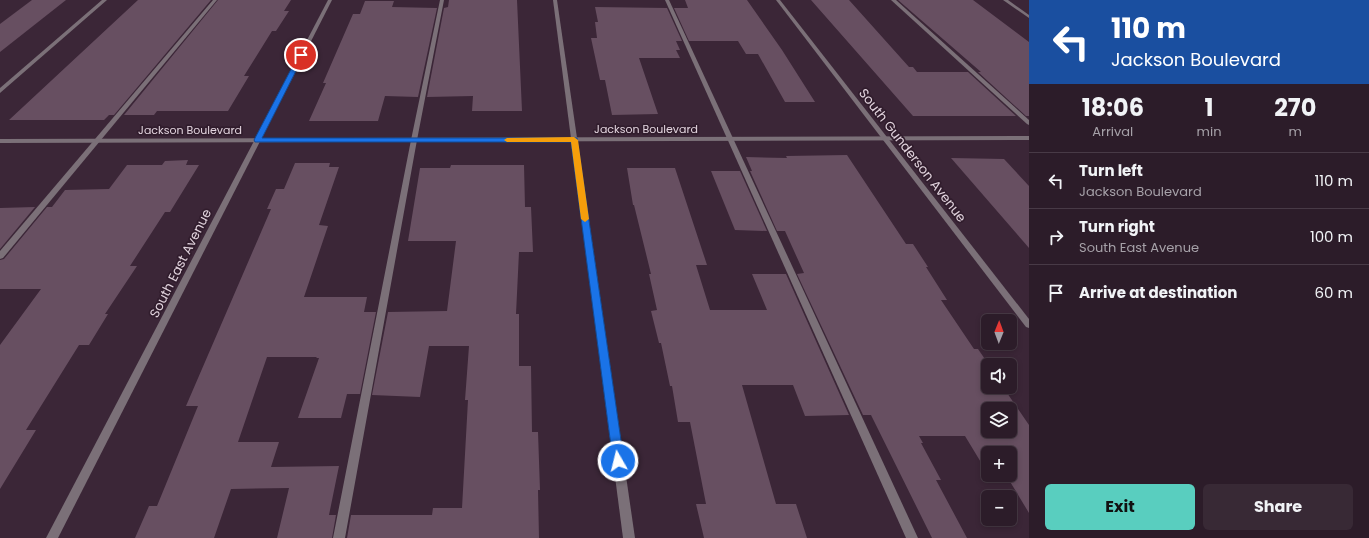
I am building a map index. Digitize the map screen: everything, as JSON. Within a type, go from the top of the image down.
[{"type":"street","points":[[0,91],[105,0]]},
{"type":"street","points":[[0,256],[215,0]]},
{"type":"street","name":"South East Avenue","points":[[52,538],[330,0]]},
{"type":"street","points":[[339,538],[442,0]]},
{"type":"street","points":[[555,0],[629,538]]},
{"type":"street","points":[[667,0],[912,538]]},
{"type":"street","name":"South Gunderson Avenue","points":[[778,0],[1029,325]]},
{"type":"street","points":[[893,0],[1029,123]]},
{"type":"street","points":[[1005,0],[1029,17]]},
{"type":"street","name":"Jackson Boulevard","points":[[0,141],[1029,138]]},
{"type":"building","points":[[32,0],[66,0],[0,52],[0,24]]},
{"type":"building","points":[[138,0],[211,0],[114,115],[109,115],[104,120],[9,120]]},
{"type":"building","points":[[218,0],[291,0],[284,11],[289,11],[276,31],[272,31],[244,76],[249,76],[228,111],[157,111],[154,115],[124,115]]},
{"type":"building","points":[[449,0],[517,0],[522,111],[472,111],[473,96],[427,97],[444,8],[448,7]]},
{"type":"building","points":[[685,0],[747,0],[782,50],[815,102],[785,102],[758,54],[746,54],[738,41],[689,41],[674,8],[688,8]]},
{"type":"building","points":[[811,0],[849,0],[909,67],[913,67],[917,72],[968,72],[1016,116],[913,116]]},
{"type":"building","points":[[898,0],[973,0],[1029,42],[1029,116],[1026,116],[978,72],[981,72]]},
{"type":"building","points":[[365,1],[394,1],[392,7],[437,8],[418,97],[385,96],[378,121],[309,121],[326,83],[323,83],[353,14],[360,14]]},
{"type":"building","points":[[595,7],[667,8],[682,41],[676,41],[680,50],[676,50],[680,58],[639,58],[658,114],[612,115],[605,80],[600,80],[591,38],[597,38],[595,22],[598,22]]},
{"type":"building","points":[[847,155],[906,244],[913,244],[947,300],[941,300],[974,349],[978,349],[984,358],[981,358],[981,394],[1008,394],[1013,402],[981,402],[981,438],[1017,438],[1017,407],[1029,425],[1029,513],[1017,493],[1017,490],[1015,490],[1010,482],[1017,482],[1017,446],[981,446],[981,462],[965,436],[919,436],[923,443],[921,443],[941,480],[936,480],[967,538],[932,538],[871,415],[863,415],[797,274],[804,273],[785,231],[777,231],[750,171],[752,171],[746,157],[787,158],[786,156]]},
{"type":"building","points":[[951,158],[1004,159],[1029,186],[1029,248]]},
{"type":"building","points":[[188,160],[186,165],[199,165],[170,212],[165,212],[130,266],[137,266],[105,314],[108,314],[89,345],[79,345],[26,430],[36,430],[0,489],[0,345],[41,289],[0,289],[0,260],[4,259],[47,207],[52,207],[65,190],[109,189],[127,165],[162,165],[165,161]]},
{"type":"building","points":[[295,163],[330,163],[329,167],[339,167],[319,225],[328,226],[304,297],[367,297],[364,312],[376,312],[360,394],[347,394],[341,418],[298,418],[319,358],[267,357],[238,442],[279,442],[271,467],[339,466],[329,515],[336,515],[332,538],[277,538],[289,488],[231,489],[214,538],[135,538],[149,506],[157,506],[198,406],[186,406],[271,209],[267,209],[276,189],[284,189]]},
{"type":"building","points":[[451,165],[524,165],[525,207],[531,207],[533,252],[519,252],[516,314],[519,314],[519,366],[531,366],[532,432],[538,432],[540,490],[538,490],[539,538],[347,538],[351,515],[432,515],[433,508],[462,508],[468,400],[465,400],[469,346],[429,346],[420,397],[372,395],[388,312],[447,311],[456,241],[408,241],[420,168],[450,168]]},
{"type":"building","points":[[627,168],[675,168],[707,265],[696,265],[710,310],[767,310],[752,274],[786,274],[849,415],[805,416],[793,385],[742,385],[776,504],[796,504],[807,538],[704,538],[696,504],[706,504],[690,422],[678,422],[672,386],[670,386],[661,343],[659,343],[651,311],[657,310],[649,274],[651,274],[633,205]]},
{"type":"building","points":[[711,171],[740,171],[767,231],[735,230]]},
{"type":"building","points":[[35,207],[0,249],[0,208]]},
{"type":"slow traffic","points":[[507,140],[574,140],[585,219]]},
{"type":"route","points":[[301,55],[257,140],[574,140],[618,461]]}]
